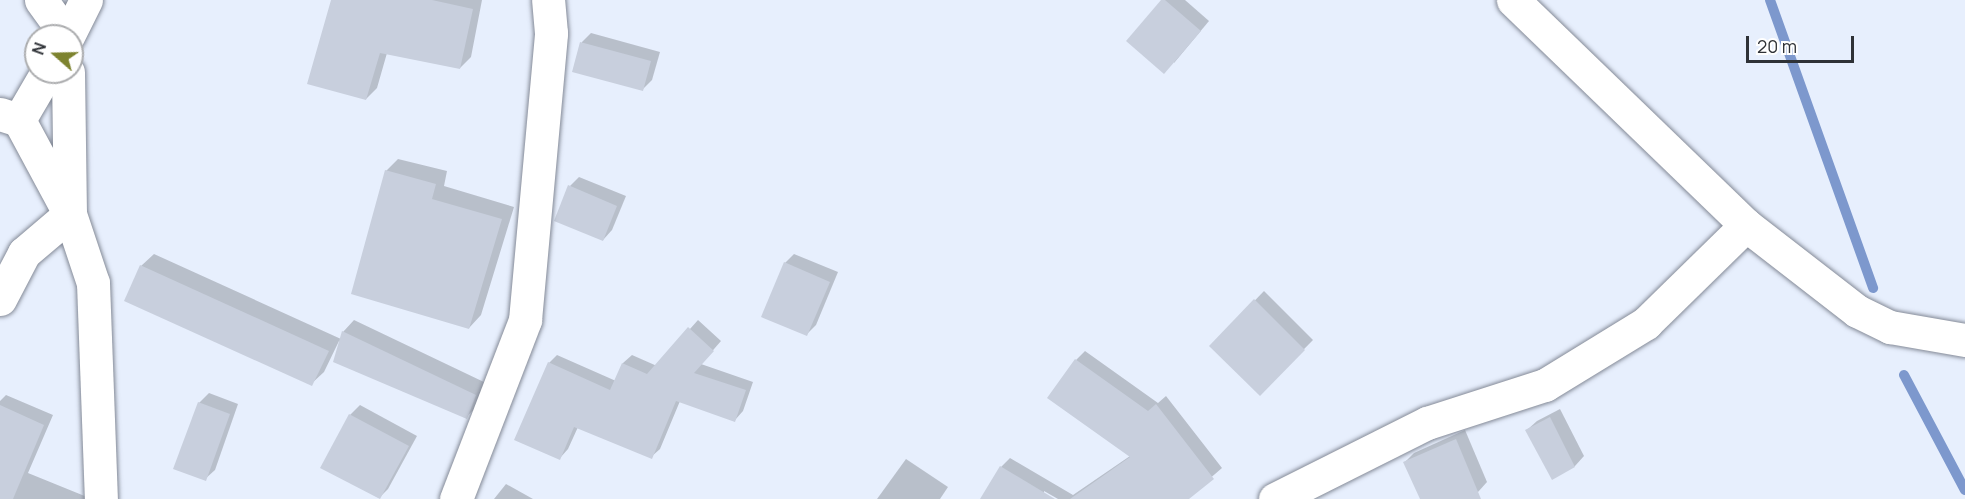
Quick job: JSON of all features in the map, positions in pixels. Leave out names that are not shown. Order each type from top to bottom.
[{"type":"street","points":[[40,0],[59,24]]},
{"type":"street","points":[[74,24],[86,0]]},
{"type":"street","points":[[456,499],[525,320],[551,33],[548,0]]},
{"type":"street","points":[[1513,0],[1746,225],[1857,311],[1890,327],[1965,340]]},
{"type":"street","points":[[37,84],[10,117],[70,214],[93,282],[101,499]]},
{"type":"street","points":[[68,84],[70,214]]},
{"type":"street","points":[[0,299],[24,253],[70,214]]},
{"type":"street","points":[[1275,499],[1427,423],[1545,385],[1646,323],[1746,225]]},
{"type":"building","points":[[331,0],[432,0],[473,9],[460,69],[380,53],[366,100],[307,84]]},
{"type":"building","points":[[1161,0],[1165,0],[1201,31],[1164,74],[1126,41]]},
{"type":"building","points":[[580,42],[651,61],[643,91],[572,72]]},
{"type":"building","points":[[385,170],[436,184],[432,199],[502,219],[469,329],[351,294]]},
{"type":"building","points":[[568,185],[617,206],[603,241],[554,221]]},
{"type":"building","points":[[784,262],[830,282],[807,336],[761,317]]},
{"type":"building","points":[[140,265],[329,351],[312,386],[124,301]]},
{"type":"building","points":[[1254,299],[1305,350],[1260,396],[1209,346]]},
{"type":"building","points":[[688,327],[714,351],[694,373],[746,390],[735,422],[676,401],[652,459],[574,427],[560,460],[514,440],[548,362],[610,390],[622,363],[647,374]]},
{"type":"building","points":[[342,331],[476,395],[467,419],[333,362]]},
{"type":"building","points":[[1075,359],[1148,411],[1156,404],[1214,479],[1189,499],[1070,499],[1130,457],[1047,398]]},
{"type":"building","points":[[198,402],[230,414],[206,481],[173,469]]},
{"type":"building","points":[[0,405],[44,425],[13,499],[0,499]]},
{"type":"building","points":[[349,414],[409,446],[380,499],[320,468]]},
{"type":"building","points":[[1550,417],[1575,467],[1552,480],[1525,430]]},
{"type":"building","points":[[1456,439],[1481,499],[1420,499],[1403,462]]},
{"type":"building","points":[[1000,466],[1055,499],[980,499]]},
{"type":"waterway","points":[[1770,0],[1873,288]]},
{"type":"waterway","points":[[1904,375],[1965,490]]}]
